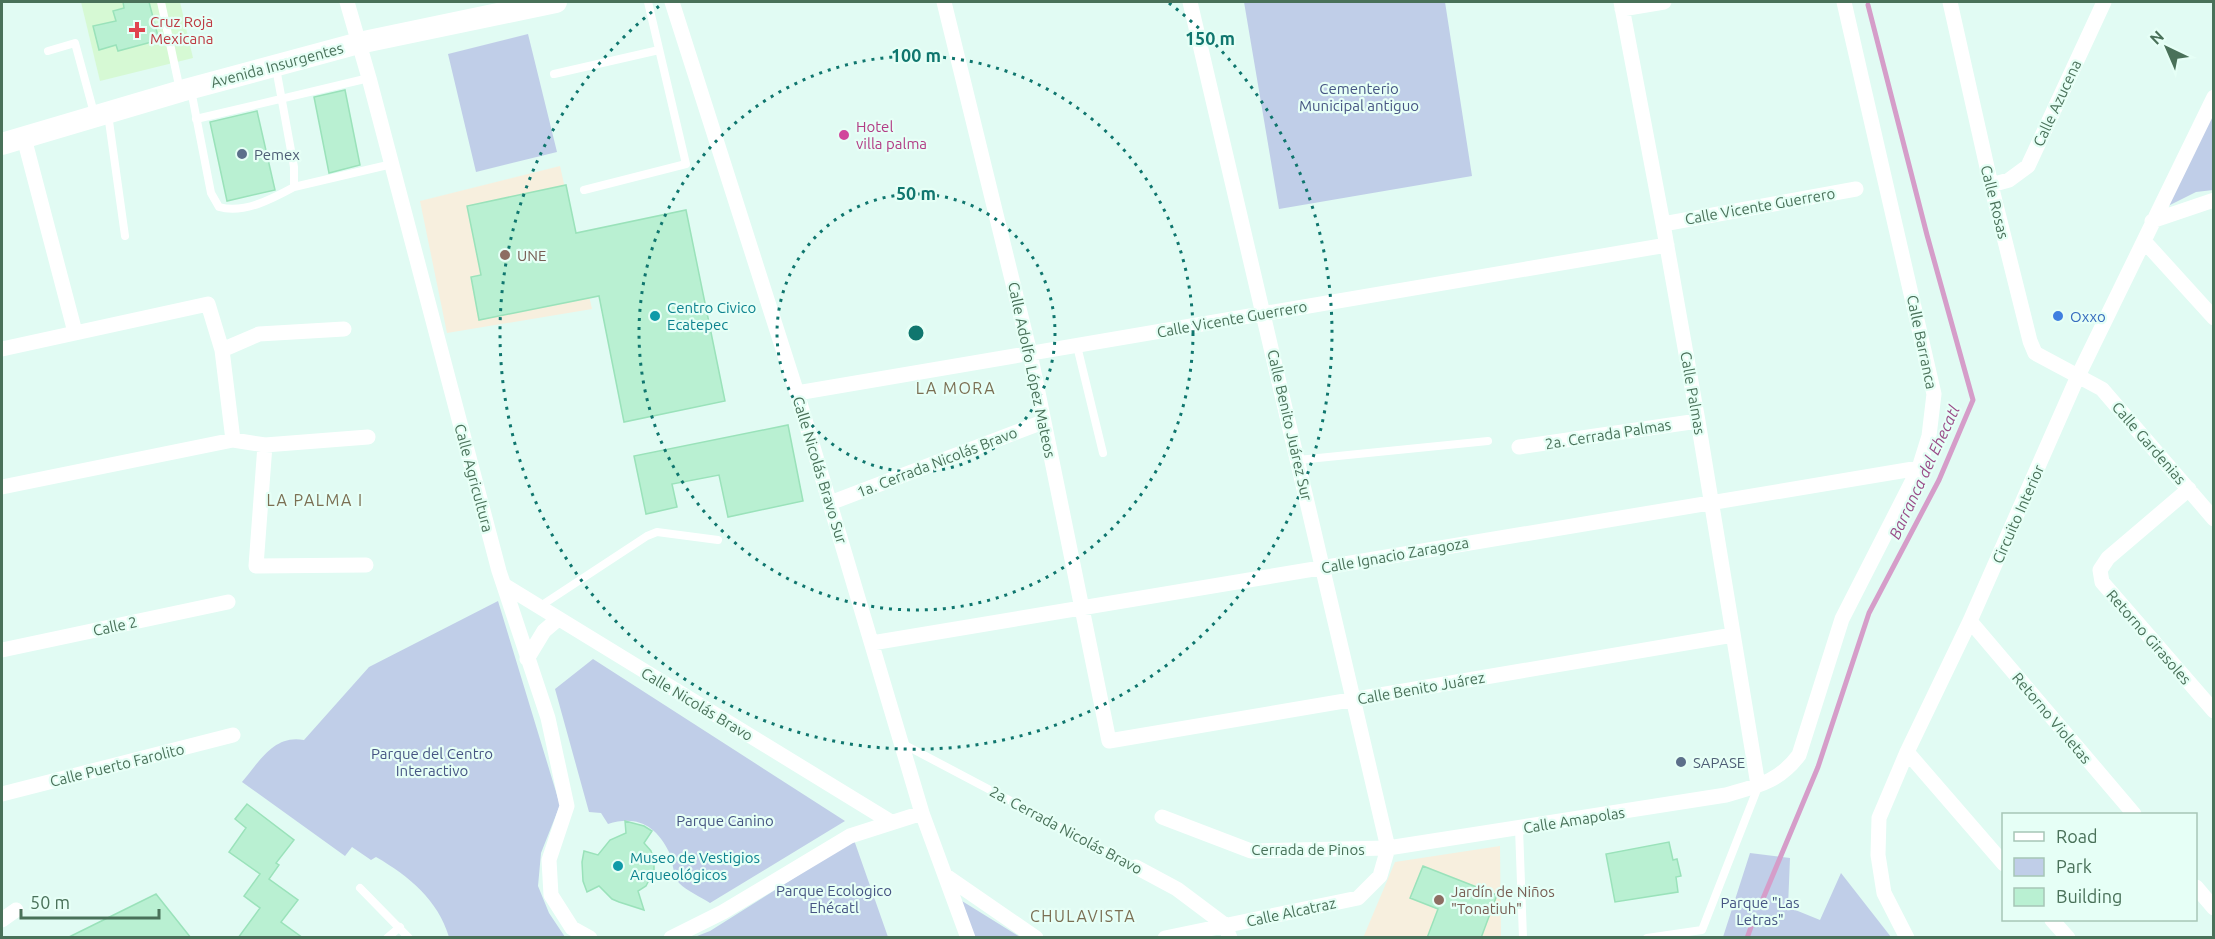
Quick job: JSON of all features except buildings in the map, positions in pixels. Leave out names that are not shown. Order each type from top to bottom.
[{"type":"main road","name":"Avenida Insurgentes","points":[[2,144],[101,114],[359,43],[556,2]]},
{"type":"street","name":"Calle Agricultura","points":[[347,2],[504,585],[548,718],[567,806],[549,860],[551,895],[573,933],[590,938]]},
{"type":"street","name":"Calle Nicolás Bravo Sur","points":[[672,2],[797,393],[922,813],[968,938]]},
{"type":"street","name":"Calle Adolfo López Mateos","points":[[944,2],[1030,354],[1109,741]]},
{"type":"street","name":"Calle Benito Juárez Sur","points":[[1190,2],[1388,848]]},
{"type":"street","points":[[1621,5],[1664,2]]},
{"type":"street","name":"Calle Barranca","points":[[1758,785],[1775,779],[1789,769],[1799,755],[1842,619],[1919,468],[1929,436],[1934,394],[1844,2]]},
{"type":"street","name":"Calle Rosas","points":[[1950,2],[1991,185],[2030,340],[2035,353],[2078,376]]},
{"type":"street","name":"Calle Azucena","points":[[1991,185],[2009,180],[2028,166],[2104,2]]},
{"type":"street","name":"Calle Palmas","points":[[1621,5],[1698,420],[1758,785]]},
{"type":"street","name":"Circuito Interior","points":[[1908,938],[1884,893],[1878,855],[1879,818],[1907,752],[1970,621],[2078,376],[2214,97]]},
{"type":"street","points":[[24,138],[75,332]]},
{"type":"street","name":"Calle Vicente Guerrero","points":[[1663,224],[1856,189]]},
{"type":"street","points":[[2152,221],[2214,200]]},
{"type":"street","points":[[2144,241],[2214,318]]},
{"type":"street","name":"Calle Vicente Guerrero","points":[[797,393],[1667,245]]},
{"type":"street","points":[[2,349],[208,304],[222,350],[232,440]]},
{"type":"street","points":[[222,350],[259,334],[344,329]]},
{"type":"street","name":"Calle Gardenias","points":[[2078,376],[2102,389],[2214,519]]},
{"type":"street","name":"2a. Cerrada Palmas","points":[[1519,447],[1698,420]]},
{"type":"street","name":"1a. Cerrada Nicolás Bravo","points":[[830,503],[1043,422]]},
{"type":"street","points":[[2,487],[232,440],[265,445],[368,437]]},
{"type":"street","points":[[265,445],[256,566],[366,565]]},
{"type":"street","name":"Calle Ignacio Zaragoza","points":[[872,643],[1919,468]]},
{"type":"street","name":"Retorno Girasoles","points":[[2189,489],[2108,558],[2100,570],[2102,582],[2214,711]]},
{"type":"street","name":"Calle Nicolás Bravo","points":[[504,585],[891,822]]},
{"type":"street","name":"Calle 2","points":[[2,650],[228,602]]},
{"type":"street","points":[[527,659],[536,642],[558,618]]},
{"type":"street","name":"Retorno Violetas","points":[[1970,621],[2133,813]]},
{"type":"street","name":"Calle Benito Juárez","points":[[1109,741],[1733,635]]},
{"type":"street","name":"Calle Puerto Farolito","points":[[2,794],[233,735]]},
{"type":"street","points":[[1907,752],[2002,862]]},
{"type":"street","name":"Calle Amapolas","points":[[1388,848],[1726,795],[1758,785]]},
{"type":"street","points":[[670,938],[723,912],[850,836],[922,813]]},
{"type":"street","name":"Cerrada de Pinos","points":[[1162,817],[1251,851],[1388,848]]},
{"type":"street","name":"Calle Alcatraz","points":[[1165,938],[1227,931],[1358,898],[1380,876],[1388,848]]},
{"type":"street","name":"2a. Cerrada Nicolás Bravo","points":[[1136,867],[1177,889],[1227,931]]},
{"type":"street","points":[[946,876],[1036,938]]},
{"type":"street","points":[[2197,887],[2214,908]]},
{"type":"street","points":[[2,920],[16,910]]},
{"type":"street","points":[[2053,921],[2068,938]]},
{"type":"lane","points":[[161,2],[196,119],[211,193],[219,207],[232,210],[273,198],[294,187],[392,164]]},
{"type":"lane","points":[[584,190],[686,164],[648,2]]},
{"type":"lane","points":[[48,51],[75,43],[101,114],[125,236]]},
{"type":"lane","points":[[554,74],[658,50]]},
{"type":"lane","points":[[275,65],[294,167],[294,187]]},
{"type":"lane","points":[[196,119],[369,78]]},
{"type":"lane","points":[[1077,346],[1103,453]]},
{"type":"lane","points":[[1298,460],[1488,441]]},
{"type":"lane","points":[[539,607],[647,536],[657,532],[718,540]]},
{"type":"lane","name":"2a. Cerrada Nicolás Bravo","points":[[902,743],[1136,867]]},
{"type":"lane","points":[[1647,938],[1702,930],[1758,785]]},
{"type":"lane","points":[[1519,828],[1523,938]]},
{"type":"lane","points":[[360,888],[409,938]]},
{"type":"lane","points":[[387,938],[400,927]]},
{"type":"shaded area","name":"Cruz Roja Mexicana","points":[[81,2],[180,2],[193,58],[100,81]]},
{"type":"shaded area","name":"UNE","points":[[560,166],[592,309],[447,333],[420,201]]},
{"type":"shaded area","name":"Jardín de Niños \"Tonatiuh\"","points":[[1500,846],[1501,937],[1363,938],[1395,862]]},
{"type":"green space","name":"Cementerio Municipal antiguo","points":[[1244,2],[1445,2],[1472,176],[1279,209]]},
{"type":"green space","points":[[528,34],[557,152],[476,172],[448,54]]},
{"type":"green space","points":[[2213,112],[2213,190],[2196,192],[2166,207]]},
{"type":"green space","name":"Parque del Centro Interactivo","points":[[498,601],[560,805],[541,853],[538,886],[549,913],[565,937],[449,937],[430,900],[400,872],[376,857],[371,860],[352,847],[345,856],[242,782],[261,758],[276,745],[293,739],[304,740],[369,667]]},
{"type":"green space","name":"Parque Canino","points":[[593,659],[845,821],[710,903],[682,886],[677,880],[669,852],[658,835],[651,829],[644,824],[628,821],[608,824],[601,813],[589,812],[555,689]]},
{"type":"green space","name":"Parque Ecologico Ehécatl","points":[[854,840],[888,937],[692,938],[710,931]]},
{"type":"green space","name":"Parque \"Las Letras\"","points":[[1750,853],[1790,858],[1788,907],[1820,920],[1841,873],[1891,937],[1723,937]]},
{"type":"green space","points":[[962,901],[1020,937],[974,937]]},
{"type":"waterway","name":"Barranca del Ehecatl","points":[[1762,901],[1818,767],[1869,613],[1939,480],[1973,400],[1927,235],[1868,5]]},
{"type":"waterway","name":"Barranca del Ehecatl","points":[[1747,938],[1754,919]]},
{"type":"place","name":"Cruz Roja Mexicana","points":[[137,30]]},
{"type":"place","name":"Hotel villa palma","points":[[844,135]]},
{"type":"place","name":"Pemex","points":[[242,154]]},
{"type":"place","name":"UNE","points":[[505,255]]},
{"type":"place","name":"Centro Civico Ecatepec","points":[[655,316]]},
{"type":"place","name":"Oxxo","points":[[2058,316]]},
{"type":"place","name":"SAPASE","points":[[1681,762]]},
{"type":"place","name":"Museo de Vestigios Arqueológicos","points":[[618,866]]},
{"type":"place","name":"Jardín de Niños \"Tonatiuh\"","points":[[1439,900]]},
{"type":"district","name":"LA MORA","points":[[956,388]]},
{"type":"district","name":"LA PALMA I","points":[[315,500]]},
{"type":"district","name":"CHULAVISTA","points":[[1083,916]]}]
